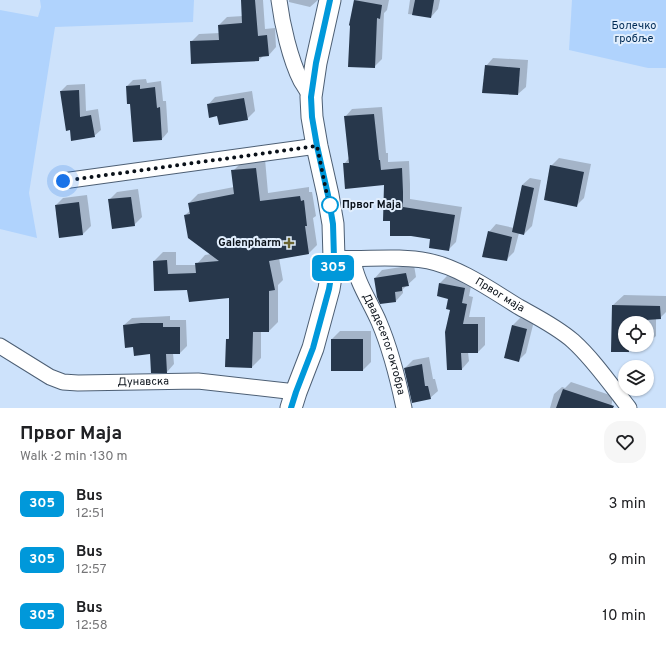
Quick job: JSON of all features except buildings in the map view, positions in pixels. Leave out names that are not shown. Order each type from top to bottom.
[{"type":"street","points":[[279,0],[291,56],[301,80],[311,97]]},
{"type":"street","points":[[294,400],[313,348],[329,289],[343,259],[333,224],[312,117],[311,97],[316,63],[330,0]]},
{"type":"street","points":[[63,181],[317,146]]},
{"type":"street","name":"Првог маја","points":[[343,259],[394,258],[429,261],[446,266],[470,277],[558,330],[573,341],[589,357],[629,408]]},
{"type":"street","name":"Двадесетог октобра","points":[[343,259],[354,267],[378,320],[388,345],[399,383],[404,408]]},
{"type":"street","name":"Дунавска","points":[[0,346],[50,377],[63,382],[198,381],[294,400]]},
{"type":"green space","points":[[40,0],[194,0],[193,22],[55,27],[29,193],[37,238],[0,229],[0,10],[38,17],[41,7]]},
{"type":"green space","name":"Болечко гробље","points":[[572,0],[666,0],[666,68],[648,68],[569,50]]},
{"type":"bus line","name":"305","points":[[291,408],[313,348],[329,289],[334,258],[333,224],[317,146],[312,117],[311,97],[316,63],[330,0]]},
{"type":"place","name":"Првог Маја","points":[[330,205]]},
{"type":"place","name":"Galenpharm","points":[[289,243]]},
{"type":"route","points":[[63,181],[317,146],[330,210],[330,205]]}]
